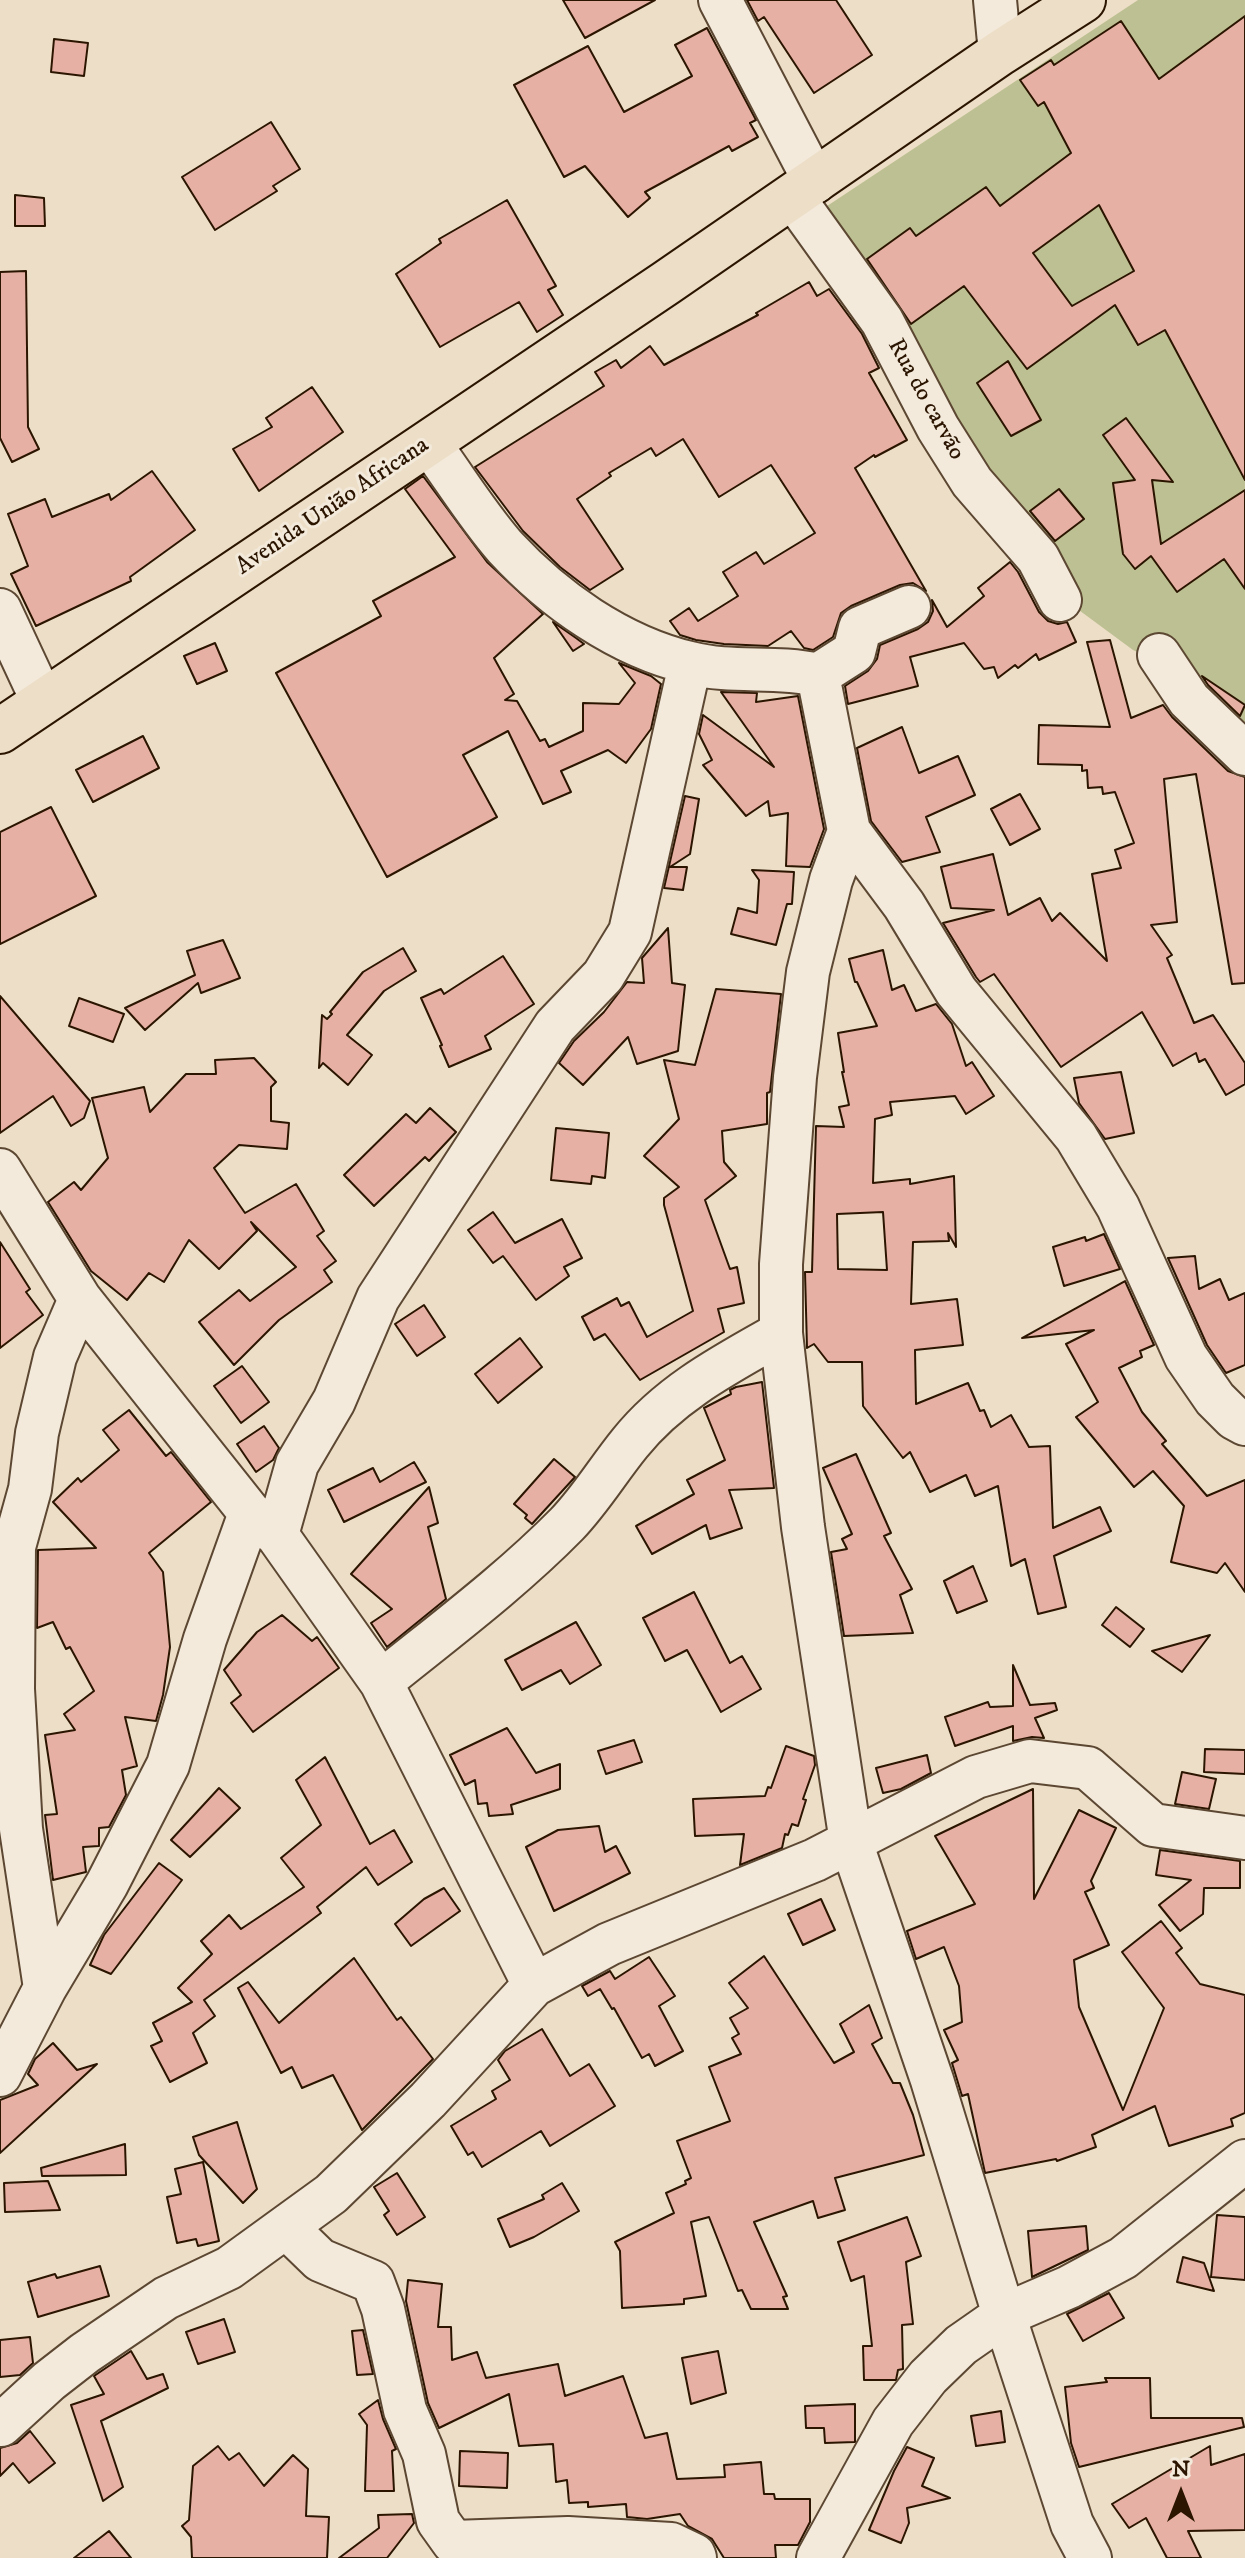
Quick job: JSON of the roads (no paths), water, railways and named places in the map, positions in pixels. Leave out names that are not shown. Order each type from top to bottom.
[{"type":"main road","name":"Avenida União Africana","points":[[0,731],[666,283],[1000,53],[1083,0]]},
{"type":"street","name":"Rua do carvão","points":[[720,0],[804,189],[882,321],[938,428],[972,482],[1038,558],[1060,600]]},
{"type":"street","points":[[995,0],[1000,53]]},
{"type":"street","points":[[429,443],[505,546],[556,594],[602,627],[655,652],[690,664],[725,669],[800,671],[818,675],[854,652],[860,628],[909,607]]},
{"type":"street","points":[[0,610],[43,702]]},
{"type":"street","points":[[1159,655],[1189,700],[1245,754]]},
{"type":"street","points":[[0,2075],[45,1988],[107,1884],[168,1765],[205,1639],[263,1524],[334,1401],[378,1298],[555,1026],[603,976],[630,932],[690,664]]},
{"type":"street","points":[[818,675],[849,831],[904,905],[956,991],[1076,1137],[1118,1207],[1186,1357],[1215,1399],[1234,1418],[1245,1424]]},
{"type":"street","points":[[849,831],[831,880],[808,972],[791,1124],[781,1264],[781,1333],[803,1527],[851,1842],[932,2080],[1072,2524],[1090,2558]]},
{"type":"street","points":[[0,1170],[80,1299],[263,1524],[381,1682],[534,1985]]},
{"type":"street","points":[[45,1988],[21,1829],[6,1693],[14,1547],[30,1489],[37,1433],[55,1357],[80,1299]]},
{"type":"street","points":[[381,1682],[516,1572],[567,1524],[601,1485],[630,1443],[661,1411],[706,1375],[781,1333]]},
{"type":"street","points":[[1,2425],[85,2353],[166,2298],[229,2268],[331,2194],[428,2100],[534,1985],[609,1944],[851,1842],[976,1777],[1030,1761],[1088,1768],[1153,1825],[1245,1838]]},
{"type":"street","points":[[818,2558],[893,2422],[928,2377],[961,2345],[1004,2315],[1069,2287],[1123,2258],[1245,2161]]},
{"type":"street","points":[[287,2228],[320,2260],[373,2282],[383,2309],[405,2410],[424,2454],[438,2521],[453,2542],[568,2538],[671,2544],[695,2558]]}]
